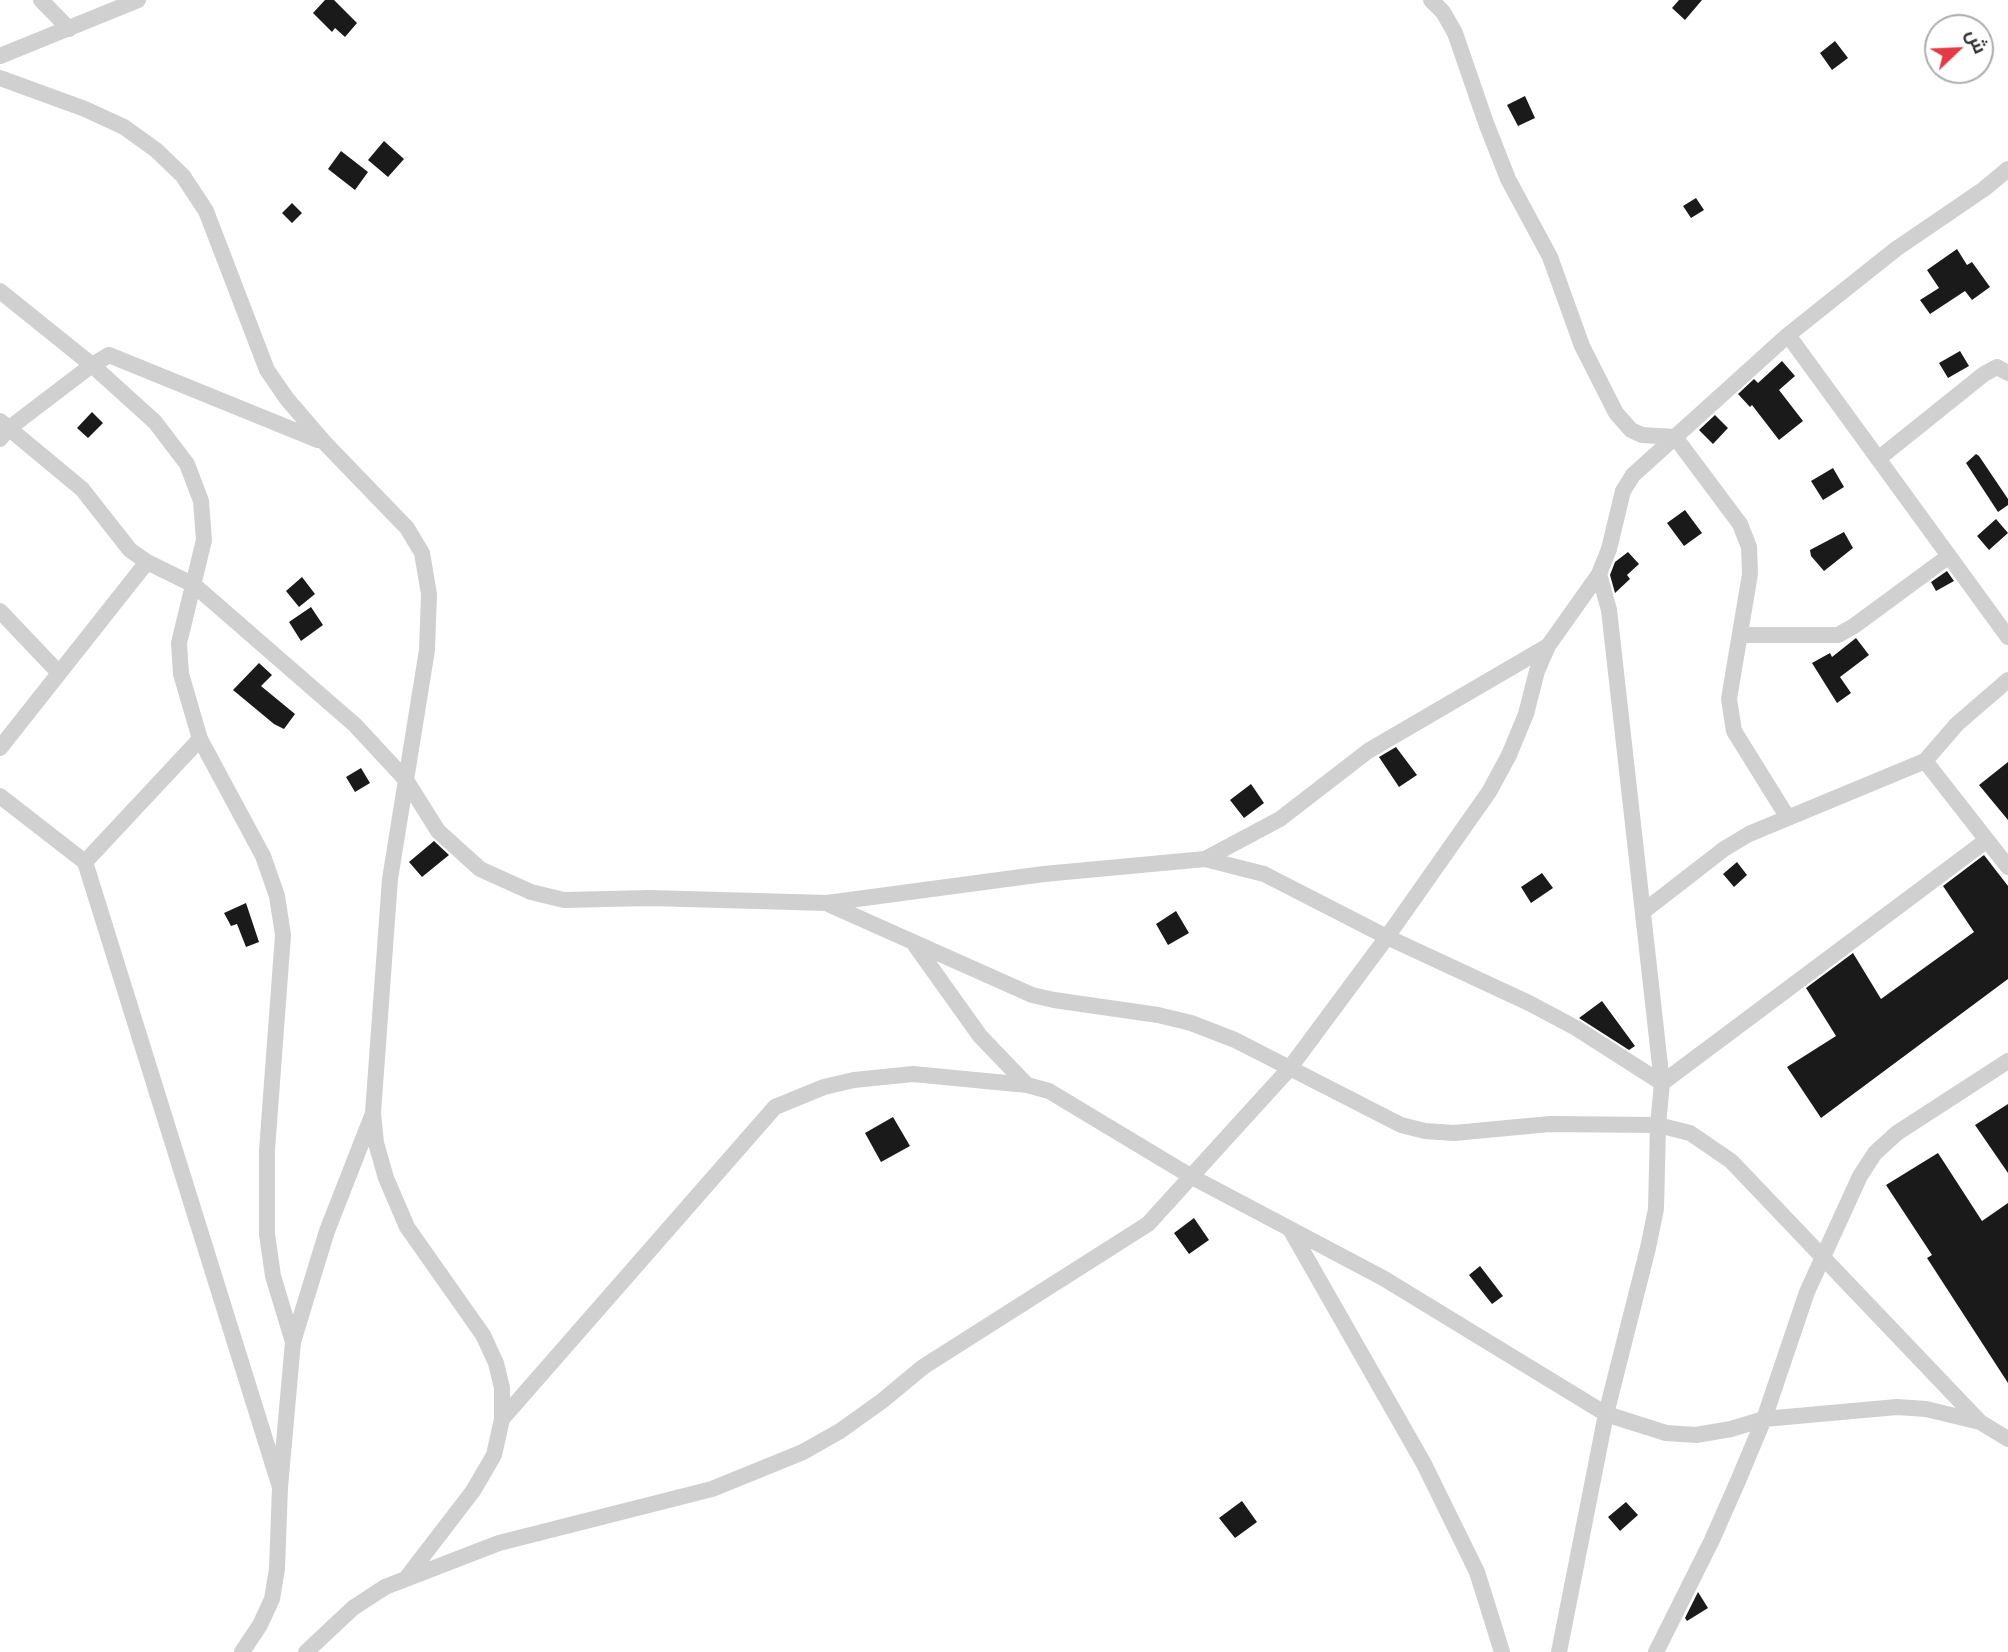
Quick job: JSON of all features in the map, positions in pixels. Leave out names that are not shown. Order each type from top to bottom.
[{"type":"street","points":[[41,0],[69,29]]},
{"type":"street","points":[[0,57],[138,0]]},
{"type":"street","points":[[1431,0],[1443,12],[1455,33],[1508,179],[1550,257],[1583,346],[1616,413],[1631,430],[1642,435],[1675,437],[1740,524],[1749,547],[1749,574],[1729,699],[1734,731],[1787,818]]},
{"type":"street","points":[[0,78],[85,109],[124,127],[156,150],[183,176],[206,211],[267,370],[286,399],[324,442],[407,528],[422,553],[429,594],[428,650],[390,879],[373,1113],[376,1143],[386,1178],[407,1227],[483,1335],[496,1363],[502,1388],[502,1419],[494,1455],[473,1491],[405,1579]]},
{"type":"street","points":[[306,1652],[353,1608],[385,1587],[499,1543],[712,1489],[803,1452],[851,1424],[923,1367],[1148,1224],[1289,1069],[1387,937],[1489,792],[1527,714],[1537,671],[1548,646],[1599,574],[1609,549],[1623,491],[1633,475],[1788,335],[1896,249],[1984,189],[2008,169]]},
{"type":"street","points":[[0,291],[92,365],[155,422],[187,464],[201,501],[204,540],[179,643],[181,674],[200,739],[263,856],[281,922],[283,935],[267,1150],[267,1234],[273,1276],[293,1342]]},
{"type":"street","points":[[1788,335],[2008,637]]},
{"type":"street","points":[[324,442],[120,357],[109,355],[3,430],[82,489],[130,550],[147,562],[194,585],[355,725],[406,780],[439,831],[481,869],[531,892],[564,900],[650,898],[827,903],[1044,874],[1205,859],[1264,874],[1387,937],[1529,1003],[1576,1028],[1662,1083]]},
{"type":"street","points":[[1878,459],[1984,374],[1997,367],[2008,373]]},
{"type":"street","points":[[1740,635],[1838,635],[1949,556]]},
{"type":"street","points":[[0,748],[147,562]]},
{"type":"street","points":[[1559,1652],[1606,1414],[1656,1209],[1662,1083],[1609,610],[1599,574]]},
{"type":"street","points":[[0,611],[59,673]]},
{"type":"street","points":[[1205,859],[1280,819],[1368,751],[1548,646]]},
{"type":"street","points":[[1644,911],[1724,849],[1749,834],[1925,761],[1956,724],[2008,680]]},
{"type":"street","points":[[85,862],[200,739]]},
{"type":"street","points":[[1925,761],[2008,867]]},
{"type":"street","points":[[0,796],[85,862],[280,1487]]},
{"type":"street","points":[[1662,1083],[1987,840]]},
{"type":"street","points":[[827,903],[1032,995],[1158,1015],[1191,1023],[1235,1040],[1401,1125],[1425,1131],[1454,1133],[1550,1124],[1658,1125],[1690,1133],[1731,1161],[1984,1424],[2008,1439]]},
{"type":"street","points":[[913,943],[980,1036],[1027,1085]]},
{"type":"street","points":[[1656,1652],[1712,1540],[1764,1419],[1807,1292],[1860,1177],[1875,1153],[1897,1133],[2005,1066]]},
{"type":"street","points":[[502,1419],[775,1107],[824,1087],[854,1080],[913,1074],[1027,1085],[1049,1091],[1192,1177],[1383,1278],[1606,1414],[1666,1433],[1696,1435],[1731,1429],[1764,1419],[1897,1406],[1926,1409],[1984,1424],[2008,1425]]},
{"type":"street","points":[[242,1652],[260,1625],[272,1599],[277,1569],[280,1487],[293,1342],[327,1231],[373,1113]]},
{"type":"street","points":[[1290,1228],[1424,1464],[1477,1572],[1502,1652]]},
{"type":"building","points":[[325,0],[334,0],[357,23],[345,37],[335,28],[332,32],[313,13]]},
{"type":"building","points":[[1679,0],[1702,0],[1685,20],[1672,8]]},
{"type":"building","points":[[1835,41],[1848,58],[1832,70],[1820,53]]},
{"type":"building","points":[[1525,96],[1535,118],[1518,126],[1507,105]]},
{"type":"building","points":[[384,141],[404,159],[388,177],[368,160]]},
{"type":"building","points":[[341,151],[368,172],[355,190],[328,169]]},
{"type":"building","points":[[1696,198],[1704,210],[1691,218],[1683,206]]},
{"type":"building","points":[[292,203],[302,213],[292,223],[282,213]]},
{"type":"building","points":[[1957,249],[1967,265],[1972,262],[1990,287],[1972,300],[1965,291],[1930,314],[1920,300],[1939,288],[1927,270]]},
{"type":"building","points":[[1960,351],[1969,366],[1948,378],[1939,363]]},
{"type":"building","points":[[1782,361],[1795,376],[1779,390],[1803,421],[1779,440],[1752,405],[1750,407],[1738,394],[1754,379],[1758,383]]},
{"type":"building","points":[[92,412],[103,423],[88,438],[77,428]]},
{"type":"building","points":[[1715,415],[1728,428],[1713,444],[1699,430]]},
{"type":"building","points":[[1976,454],[2008,499],[2008,505],[1998,512],[1966,463]]},
{"type":"building","points":[[1833,468],[1844,487],[1823,500],[1811,481]]},
{"type":"building","points":[[1685,510],[1702,533],[1684,546],[1667,523]]},
{"type":"building","points":[[1996,519],[2008,533],[1989,550],[1977,536]]},
{"type":"building","points":[[1844,532],[1853,548],[1824,571],[1811,556],[1810,550]]},
{"type":"building","points":[[1628,552],[1639,564],[1627,575],[1630,579],[1615,593],[1610,575],[1615,562]]},
{"type":"building","points":[[1947,571],[1954,581],[1936,591],[1931,582]]},
{"type":"building","points":[[302,577],[315,594],[299,607],[286,591]]},
{"type":"building","points":[[311,607],[323,625],[301,641],[289,622]]},
{"type":"building","points":[[1856,638],[1869,655],[1840,677],[1851,693],[1837,703],[1812,663],[1830,653],[1832,657]]},
{"type":"building","points":[[259,663],[272,675],[261,686],[295,714],[284,729],[274,724],[233,690]]},
{"type":"building","points":[[1396,747],[1417,775],[1399,787],[1379,757]]},
{"type":"building","points":[[2008,762],[2008,820],[1979,785]]},
{"type":"building","points":[[361,768],[370,783],[355,792],[346,777]]},
{"type":"building","points":[[1251,784],[1264,803],[1244,818],[1230,800]]},
{"type":"building","points":[[434,841],[449,855],[422,877],[409,862]]},
{"type":"building","points":[[1984,855],[2008,886],[2008,979],[1821,1118],[1787,1067],[1836,1036],[1806,988],[1853,953],[1881,999],[1974,932],[1943,886]]},
{"type":"building","points":[[1737,862],[1747,875],[1734,887],[1723,874]]},
{"type":"building","points":[[1542,873],[1553,888],[1531,903],[1521,887]]},
{"type":"building","points":[[246,903],[259,942],[246,947],[237,924],[231,926],[224,913]]},
{"type":"building","points":[[1176,911],[1189,933],[1168,945],[1156,924]]},
{"type":"building","points":[[1602,1001],[1635,1046],[1629,1050],[1579,1018]]},
{"type":"building","points":[[2008,1104],[2008,1173],[1975,1125]]},
{"type":"building","points":[[893,1117],[910,1146],[881,1162],[865,1133]]},
{"type":"building","points":[[1938,1153],[1982,1221],[2008,1203],[2008,1383],[1927,1258],[1932,1255],[1886,1185]]},
{"type":"building","points":[[1194,1218],[1209,1240],[1189,1254],[1174,1233]]},
{"type":"building","points":[[1480,1266],[1503,1296],[1492,1304],[1469,1275]]},
{"type":"building","points":[[1242,1501],[1257,1522],[1235,1538],[1219,1518]]},
{"type":"building","points":[[1626,1502],[1638,1515],[1620,1531],[1608,1517]]},
{"type":"building","points":[[1698,1592],[1708,1608],[1687,1621],[1685,1618]]}]
